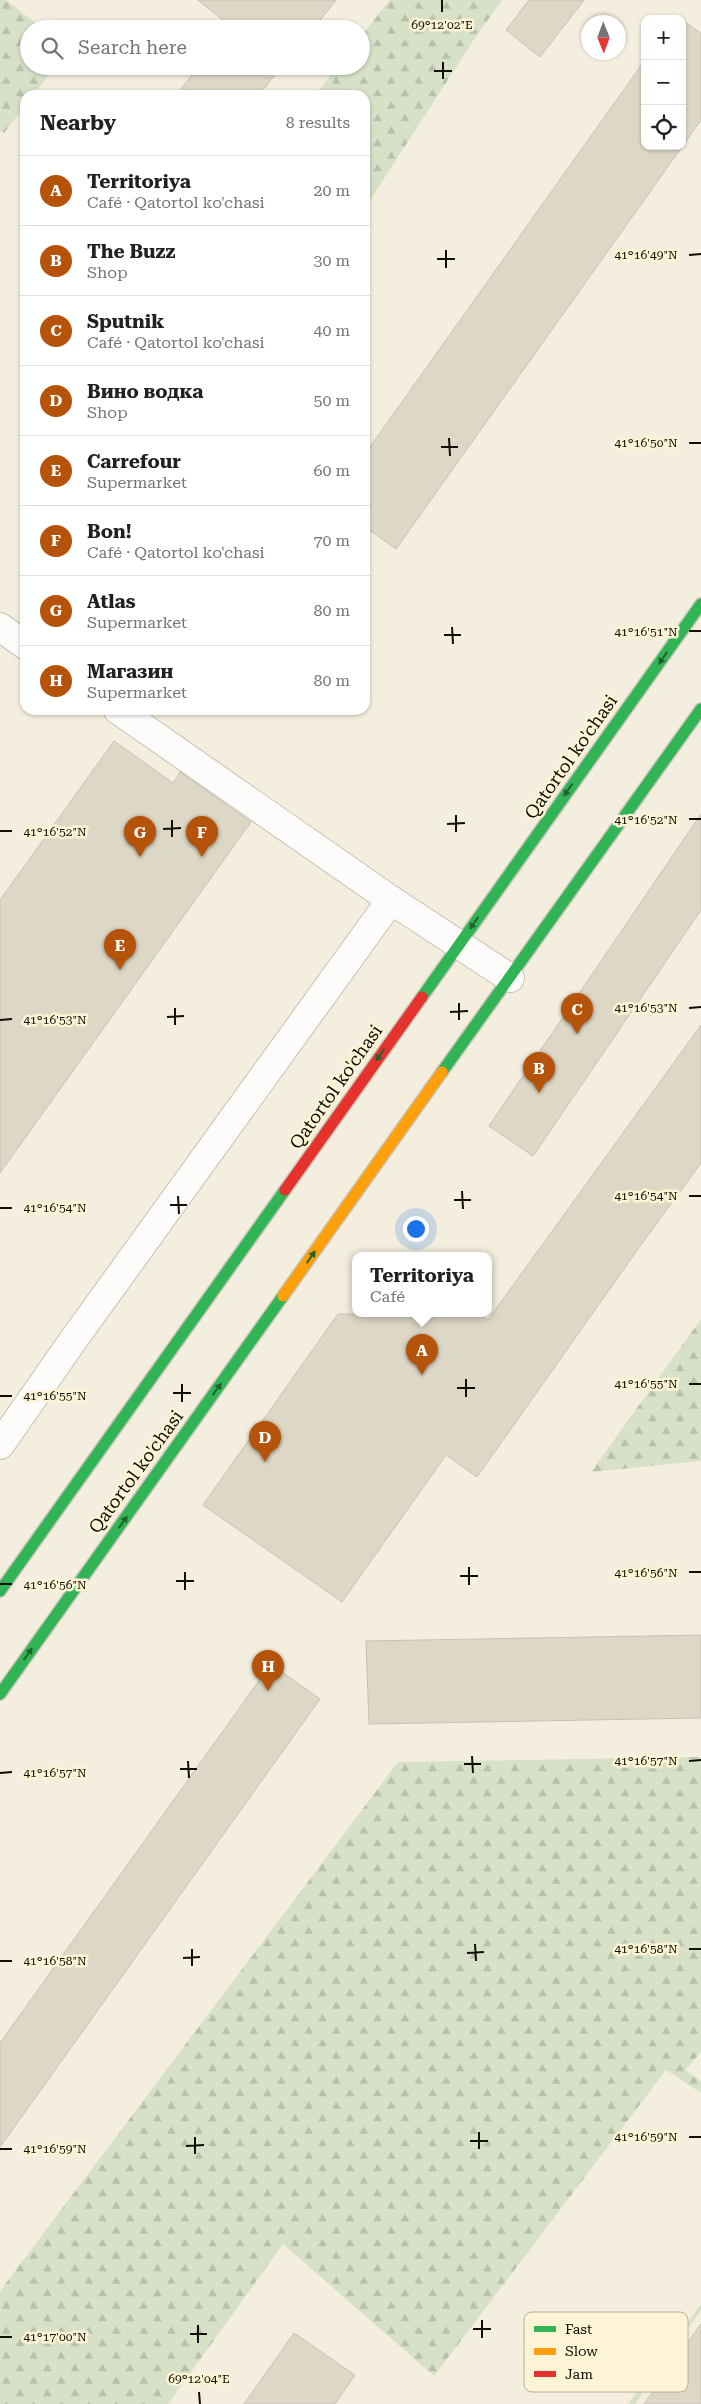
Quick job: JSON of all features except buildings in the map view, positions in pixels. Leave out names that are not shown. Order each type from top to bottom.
[{"type":"main road","name":"Qatortol ko'chasi","points":[[0,1591],[701,604]]},
{"type":"main road","name":"Qatortol ko'chasi","points":[[0,1694],[701,709]]},
{"type":"street","points":[[0,627],[20,641]]},
{"type":"street","points":[[125,715],[391,900],[510,978]]},
{"type":"street","points":[[0,1445],[74,1339],[391,900]]},
{"type":"green space","points":[[0,0],[6,0],[32,20],[20,20],[20,75],[49,75],[37,90],[20,90],[20,112],[4,133],[0,131]]},
{"type":"green space","points":[[390,0],[502,0],[473,41],[370,200],[370,90],[319,90],[331,75],[370,75],[370,25]]},
{"type":"green space","points":[[701,1319],[701,1461],[591,1472]]},
{"type":"green space","points":[[701,1757],[701,2052],[685,2070],[701,2081],[701,2093],[666,2070],[434,2376],[283,2244],[168,2404],[0,2404],[0,2291],[398,1762]]},
{"type":"green space","points":[[701,2304],[701,2310],[688,2329],[688,2322]]},
{"type":"green space","points":[[637,2392],[643,2392],[635,2404],[628,2404]]},
{"type":"traffic: fast","points":[[422,997],[701,604]]},
{"type":"traffic: fast","points":[[442,1072],[701,709]]},
{"type":"traffic: fast","points":[[0,1591],[285,1190]]},
{"type":"traffic: fast","points":[[0,1694],[283,1296]]},
{"type":"traffic: slow","points":[[283,1296],[442,1072]]},
{"type":"traffic: jam","points":[[285,1190],[422,997]]},
{"type":"place","name":"Atlas","points":[[140,857]]},
{"type":"place","name":"Bon!","points":[[202,857]]},
{"type":"place","name":"Carrefour","points":[[120,970]]},
{"type":"place","name":"Sputnik","points":[[577,1034]]},
{"type":"place","name":"The Buzz","points":[[539,1093]]},
{"type":"place","name":"Territoriya","points":[[422,1375]]},
{"type":"place","name":"Вино водка","points":[[265,1462]]},
{"type":"place","name":"Магазин","points":[[268,1691]]}]
